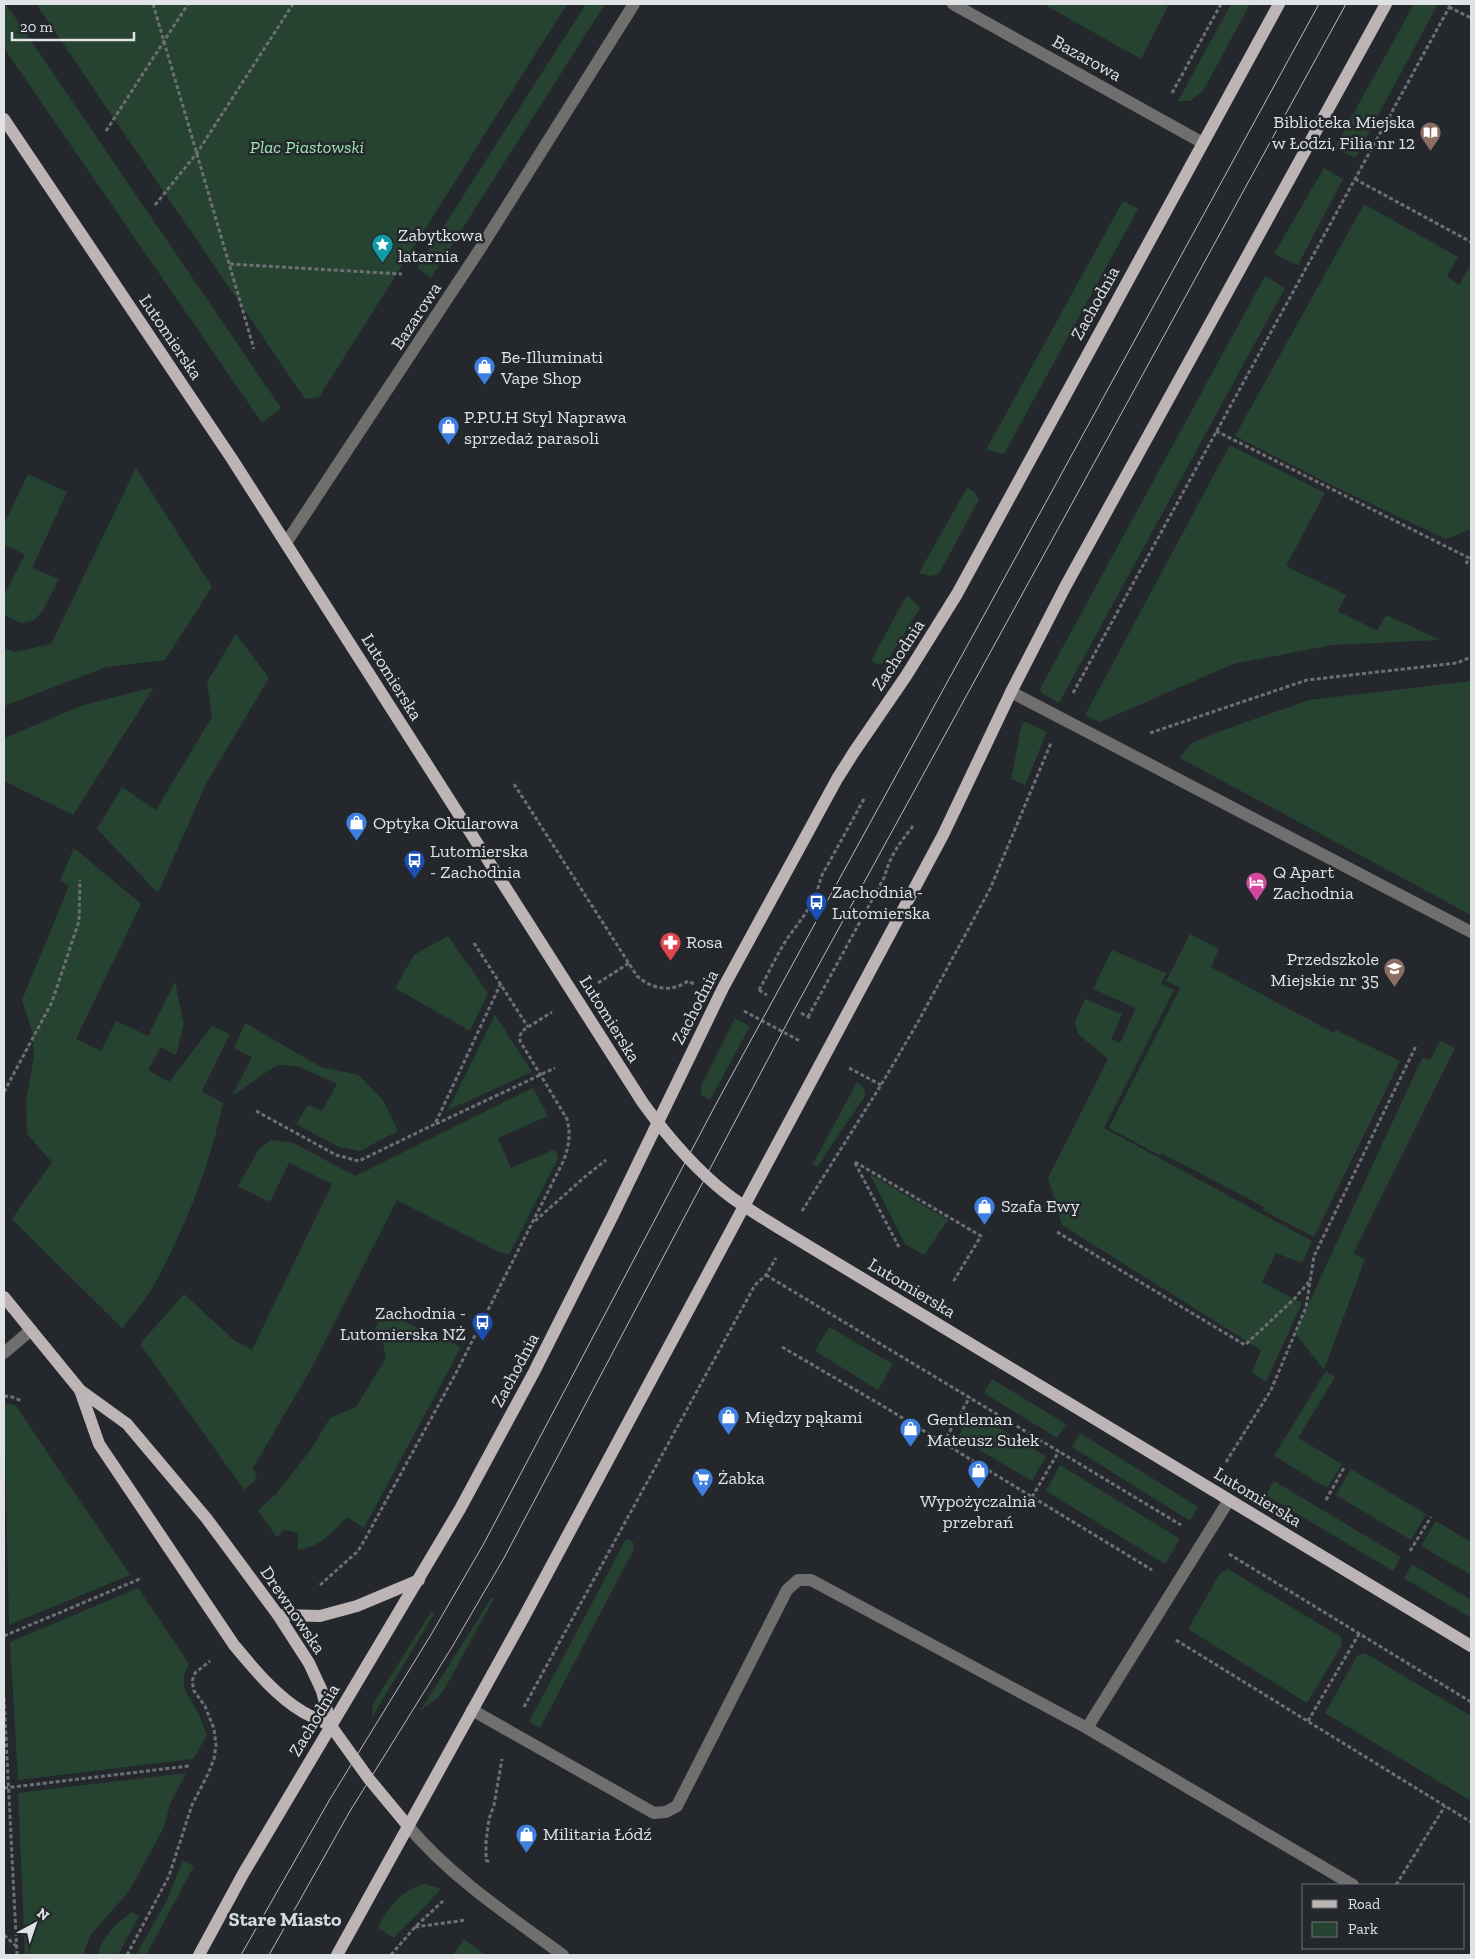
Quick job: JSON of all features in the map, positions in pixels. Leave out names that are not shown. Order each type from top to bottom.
[{"type":"main road","name":"Zachodnia","points":[[199,1955],[243,1874],[460,1509],[534,1372],[613,1215],[723,988],[837,779],[906,676],[957,594],[1279,4]]},
{"type":"main road","points":[[336,1955],[472,1710],[943,835],[1011,692],[1070,579],[1386,4]]},
{"type":"main road","name":"Lutomierska","points":[[4,119],[196,405],[643,1103],[657,1122],[706,1174],[744,1206],[1471,1646]]},
{"type":"main road","name":"Drewnowska","points":[[4,1297],[80,1390],[127,1424],[207,1519],[278,1615],[312,1670],[322,1691],[331,1726]]},
{"type":"main road","name":"Drewnowska","points":[[80,1390],[99,1444],[234,1645],[280,1695],[302,1711],[331,1726]]},
{"type":"main road","points":[[278,1615],[320,1616],[356,1606],[419,1580]]},
{"type":"main road","points":[[331,1726],[369,1779],[408,1826]]},
{"type":"street","name":"Bazarowa","points":[[286,544],[475,258],[634,4]]},
{"type":"street","name":"Bazarowa","points":[[953,4],[1203,143]]},
{"type":"street","points":[[1011,692],[1471,932]]},
{"type":"street","points":[[4,1353],[31,1330]]},
{"type":"street","points":[[1087,1728],[1229,1500]]},
{"type":"street","points":[[472,1710],[654,1813],[666,1812],[677,1806],[787,1590],[798,1580],[811,1580],[1087,1728],[1351,1884]]},
{"type":"street","points":[[408,1826],[440,1862],[563,1955]]},
{"type":"path","points":[[153,4],[254,349]]},
{"type":"path","points":[[106,131],[188,4]]},
{"type":"path","points":[[155,205],[197,153],[293,4]]},
{"type":"path","points":[[1159,118],[1221,4]]},
{"type":"path","points":[[813,1192],[881,1085],[918,1022],[990,889],[1074,690],[1450,5],[1471,18]]},
{"type":"path","points":[[1355,179],[1471,242]]},
{"type":"path","points":[[230,264],[402,274]]},
{"type":"path","points":[[1216,432],[1469,558],[1466,564]]},
{"type":"path","points":[[1113,746],[1307,680],[1457,663],[1471,657]]},
{"type":"path","points":[[514,784],[637,976],[657,988],[670,989],[681,986],[688,981]]},
{"type":"path","points":[[759,990],[791,932],[801,922],[814,899],[821,877],[864,799]]},
{"type":"path","points":[[808,1017],[885,876],[888,865],[901,840],[913,826]]},
{"type":"path","points":[[4,1092],[52,1002],[78,921],[80,880]]},
{"type":"path","points":[[474,943],[528,1027]]},
{"type":"path","points":[[612,974],[629,963]]},
{"type":"path","points":[[435,1124],[501,983]]},
{"type":"path","points":[[754,988],[767,995]]},
{"type":"path","points":[[737,1007],[807,1045]]},
{"type":"path","points":[[315,1590],[358,1551],[364,1541],[456,1373],[563,1162],[569,1146],[571,1133],[568,1118],[542,1074],[520,1042],[522,1031],[539,1020]]},
{"type":"path","points":[[1226,1462],[1271,1390],[1306,1306],[1314,1256],[1318,1244],[1416,1046]]},
{"type":"path","points":[[256,1110],[336,1155],[359,1161],[555,1068]]},
{"type":"path","points":[[859,1073],[881,1085]]},
{"type":"path","points":[[533,1223],[610,1157]]},
{"type":"path","points":[[900,1249],[855,1162],[980,1236],[952,1282]]},
{"type":"path","points":[[1057,1232],[1245,1345],[1294,1299],[1310,1281]]},
{"type":"path","points":[[391,1955],[415,1927],[441,1904],[471,1866],[486,1860],[489,1819],[510,1732],[755,1285],[766,1275],[774,1260]]},
{"type":"path","points":[[766,1275],[1471,1702]]},
{"type":"path","points":[[782,1347],[1177,1585]]},
{"type":"path","points":[[4,1396],[12,1397],[22,1402]]},
{"type":"path","points":[[943,1443],[970,1397]]},
{"type":"path","points":[[1032,1497],[1059,1451]]},
{"type":"path","points":[[1326,1500],[1345,1466]]},
{"type":"path","points":[[1410,1551],[1431,1518]]},
{"type":"path","points":[[4,1636],[142,1578]]},
{"type":"path","points":[[1152,1625],[1471,1822]]},
{"type":"path","points":[[1308,1721],[1359,1634]]},
{"type":"path","points":[[127,1955],[169,1876],[192,1805],[214,1759],[216,1745],[214,1729],[205,1706],[194,1690],[192,1681],[195,1673],[207,1663]]},
{"type":"path","points":[[4,1698],[6,1788],[17,1955]]},
{"type":"path","points":[[6,1788],[190,1766]]},
{"type":"path","points":[[1397,1884],[1445,1806]]},
{"type":"path","points":[[4,1934],[16,1946]]},
{"type":"green space","points":[[4,4],[6,4],[281,408],[262,423],[4,48]]},
{"type":"green space","name":"Plac Piastowski","points":[[36,4],[567,4],[319,397],[305,399]]},
{"type":"green space","points":[[586,4],[605,4],[431,278],[417,268]]},
{"type":"green space","points":[[1043,4],[1163,4],[1168,6],[1141,59]]},
{"type":"green space","points":[[1231,4],[1250,4],[1203,91],[1190,101],[1178,101]]},
{"type":"green space","points":[[1414,4],[1438,4],[1355,158],[1335,147]]},
{"type":"green space","points":[[1324,168],[1343,179],[1298,265],[1274,254]]},
{"type":"green space","points":[[1123,201],[1138,209],[1004,454],[986,450]]},
{"type":"green space","points":[[1364,204],[1458,257],[1447,276],[1459,285],[1471,264],[1471,529],[1446,539],[1329,484],[1235,436]]},
{"type":"green space","points":[[1265,276],[1285,288],[1059,703],[1042,693],[1040,689]]},
{"type":"green space","points":[[1230,445],[1325,493],[1286,566],[1346,595],[1338,611],[1377,631],[1386,615],[1440,640],[1332,645],[1233,664],[1100,722],[1085,715]]},
{"type":"green space","points":[[136,468],[212,587],[165,660],[106,667],[4,706],[4,648],[14,652],[51,644]]},
{"type":"green space","points":[[28,474],[67,492],[32,568],[59,579],[43,610],[35,620],[21,623],[4,615],[4,590],[6,591],[25,555],[4,544],[4,524]]},
{"type":"green space","points":[[967,488],[974,492],[979,499],[939,574],[930,576],[919,573]]},
{"type":"green space","points":[[907,595],[920,608],[886,663],[878,664],[871,661]]},
{"type":"green space","points":[[236,634],[269,678],[207,782],[158,893],[97,829],[122,787],[156,810],[212,717],[207,682]]},
{"type":"green space","points":[[1471,681],[1471,915],[1180,758],[1190,744],[1215,733],[1309,700]]},
{"type":"green space","points":[[154,687],[73,815],[4,781],[4,738],[84,705]]},
{"type":"green space","points":[[1026,722],[1047,732],[1025,785],[1011,779],[1022,723]]},
{"type":"green space","points":[[74,848],[141,904],[76,1039],[101,1051],[116,1021],[148,1036],[175,982],[184,1024],[176,1055],[161,1047],[148,1070],[169,1082],[212,1026],[230,1034],[202,1091],[223,1103],[204,1173],[186,1219],[154,1285],[122,1328],[12,1219],[52,1162],[27,1134],[26,1101],[34,1057],[32,1031],[22,1000],[69,886],[60,881]]},
{"type":"green space","points":[[1190,934],[1219,949],[1211,967],[1334,1033],[1336,1030],[1400,1061],[1314,1237],[1263,1210],[1264,1207],[1109,1128],[1180,988],[1166,981]]},
{"type":"green space","points":[[448,936],[488,993],[470,1031],[395,988],[414,955]]},
{"type":"green space","points":[[1112,950],[1166,973],[1161,984],[1174,990],[1104,1128],[1312,1241],[1302,1263],[1276,1253],[1262,1282],[1302,1303],[1266,1382],[1252,1373],[1261,1350],[1062,1225],[1048,1178],[1108,1059],[1078,1034],[1075,1022],[1085,999],[1122,1014],[1111,1039],[1120,1043],[1136,1008],[1093,989]]},
{"type":"green space","points":[[495,1015],[532,1072],[448,1110]]},
{"type":"green space","points":[[735,1018],[750,1026],[710,1100],[701,1095],[701,1086]]},
{"type":"green space","points":[[245,1023],[321,1067],[359,1075],[383,1100],[398,1131],[360,1151],[339,1147],[296,1124],[308,1105],[322,1111],[337,1084],[297,1066],[277,1065],[232,1096],[252,1057],[234,1048]]},
{"type":"green space","points":[[1440,1041],[1455,1048],[1353,1254],[1365,1259],[1324,1370],[1295,1333],[1422,1058],[1430,1060]]},
{"type":"green space","points":[[857,1082],[865,1091],[865,1096],[817,1167],[813,1164]]},
{"type":"green space","points":[[533,1088],[548,1116],[498,1138],[511,1168],[555,1149],[558,1158],[509,1255],[495,1250],[397,1200],[310,1371],[253,1468],[257,1478],[244,1490],[140,1344],[184,1294],[235,1341],[252,1350],[332,1184],[289,1163],[270,1202],[238,1186],[259,1149],[271,1140],[294,1143],[355,1176]]},
{"type":"green space","points":[[870,1174],[948,1220],[924,1255],[905,1244]]},
{"type":"green space","points":[[383,1312],[461,1347],[364,1528],[347,1517],[320,1542],[298,1550],[298,1533],[285,1530],[277,1537],[258,1511],[277,1493],[309,1452],[330,1418],[356,1407],[386,1358],[383,1343],[374,1331]]},
{"type":"green space","points":[[829,1327],[893,1364],[878,1390],[815,1351]]},
{"type":"green space","points":[[1326,1371],[1335,1377],[1298,1438],[1342,1464],[1327,1488],[1274,1456]]},
{"type":"green space","points":[[992,1379],[1066,1424],[1057,1438],[984,1393]]},
{"type":"green space","points":[[4,1403],[15,1405],[18,1409],[130,1575],[9,1625]]},
{"type":"green space","points":[[972,1412],[1046,1456],[1032,1481],[958,1437]]},
{"type":"green space","points":[[1080,1433],[1198,1507],[1190,1521],[1072,1447]]},
{"type":"green space","points":[[1060,1465],[1180,1539],[1165,1564],[1046,1491]]},
{"type":"green space","points":[[1351,1469],[1426,1514],[1411,1540],[1336,1495]]},
{"type":"green space","points":[[1274,1481],[1401,1557],[1393,1571],[1266,1495]]},
{"type":"green space","points":[[1436,1521],[1471,1542],[1471,1575],[1421,1546]]},
{"type":"green space","points":[[626,1539],[633,1542],[634,1549],[540,1728],[529,1722]]},
{"type":"green space","points":[[1412,1564],[1471,1600],[1471,1618],[1404,1578]]},
{"type":"green space","points":[[1228,1569],[1341,1637],[1342,1645],[1307,1703],[1188,1629],[1220,1573]]},
{"type":"green space","points":[[138,1588],[189,1664],[184,1677],[185,1688],[198,1712],[207,1735],[193,1759],[18,1780],[10,1642]]},
{"type":"green space","points":[[492,1597],[494,1598],[444,1690],[420,1711]]},
{"type":"green space","points":[[431,1612],[434,1614],[372,1717],[373,1704]]},
{"type":"green space","points":[[1365,1653],[1471,1716],[1471,1801],[1325,1713],[1357,1656]]},
{"type":"green space","points":[[186,1773],[171,1802],[163,1829],[133,1884],[92,1933],[84,1955],[25,1955],[18,1793]]},
{"type":"green space","points":[[183,1860],[194,1866],[146,1955],[136,1955],[166,1902]]},
{"type":"green space","points":[[425,1884],[441,1889],[394,1938],[378,1928],[396,1900],[409,1890]]},
{"type":"green space","points":[[132,1912],[139,1916],[118,1955],[98,1955],[106,1936]]},
{"type":"green space","points":[[464,1939],[485,1955],[453,1955]]},
{"type":"tram line","points":[[241,1955],[330,1799],[432,1633],[483,1545],[716,1104],[1319,4]]},
{"type":"tram line","points":[[269,1955],[350,1811],[452,1647],[504,1558],[794,1010],[1346,4]]},
{"type":"place","name":"Biblioteka Miejska w Łodzi, Filia nr 12","points":[[1431,151]]},
{"type":"place","name":"Zabytkowa latarnia","points":[[382,264]]},
{"type":"place","name":"Be-Illuminati Vape Shop","points":[[485,386]]},
{"type":"place","name":"P.P.U.H Styl Naprawa sprzedaż parasoli","points":[[448,446]]},
{"type":"place","name":"Optyka Okularowa","points":[[357,842]]},
{"type":"place","name":"Lutomierska - Zachodnia","points":[[414,880]]},
{"type":"place","name":"Q Apart Zachodnia","points":[[1257,901]]},
{"type":"place","name":"Zachodnia - Lutomierska","points":[[816,921]]},
{"type":"place","name":"Rosa","points":[[670,961]]},
{"type":"place","name":"Przedszkole Miejskie nr 35","points":[[1395,988]]},
{"type":"place","name":"Szafa Ewy","points":[[985,1225]]},
{"type":"place","name":"Zachodnia - Lutomierska NŻ","points":[[482,1342]]},
{"type":"place","name":"Między pąkami","points":[[729,1436]]},
{"type":"place","name":"Gentleman Mateusz Sułek","points":[[911,1448]]},
{"type":"place","name":"Wypożyczalnia przebrań","points":[[978,1490]]},
{"type":"place","name":"Żabka","points":[[702,1497]]},
{"type":"place","name":"Militaria Łódź","points":[[527,1853]]},
{"type":"district","name":"Stare Miasto","points":[[285,1919]]}]
